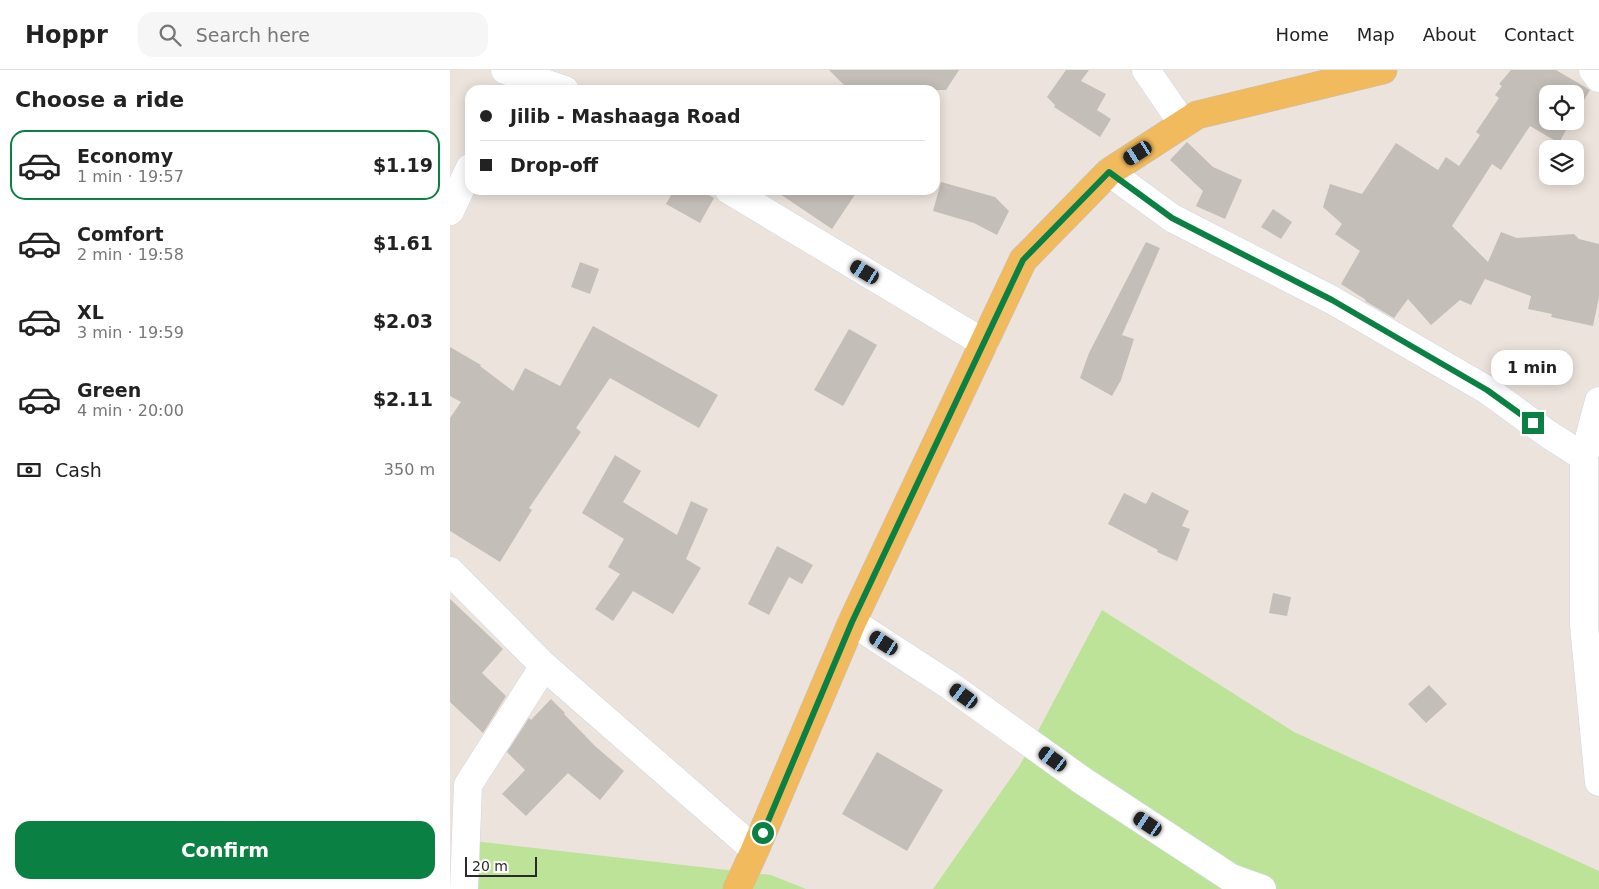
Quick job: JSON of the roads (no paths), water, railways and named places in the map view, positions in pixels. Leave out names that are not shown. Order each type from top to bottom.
[{"type":"main road","points":[[737,889],[756,850],[852,622],[1023,260],[1109,172],[1198,115],[1383,70]]},
{"type":"street","points":[[1146,70],[1183,124]]},
{"type":"street","points":[[1593,70],[1599,78]]},
{"type":"street","points":[[510,76],[545,85]]},
{"type":"street","points":[[1109,172],[1172,218],[1332,300],[1487,390],[1548,434],[1584,457]]},
{"type":"street","points":[[450,211],[465,179]]},
{"type":"street","points":[[737,195],[984,343]]},
{"type":"street","points":[[1599,400],[1584,457],[1584,625],[1599,782]]},
{"type":"street","points":[[450,571],[544,666],[756,850]]},
{"type":"street","points":[[852,622],[949,685],[1083,780],[1230,878],[1262,889]]},
{"type":"street","points":[[464,889],[468,785],[544,666]]}]
